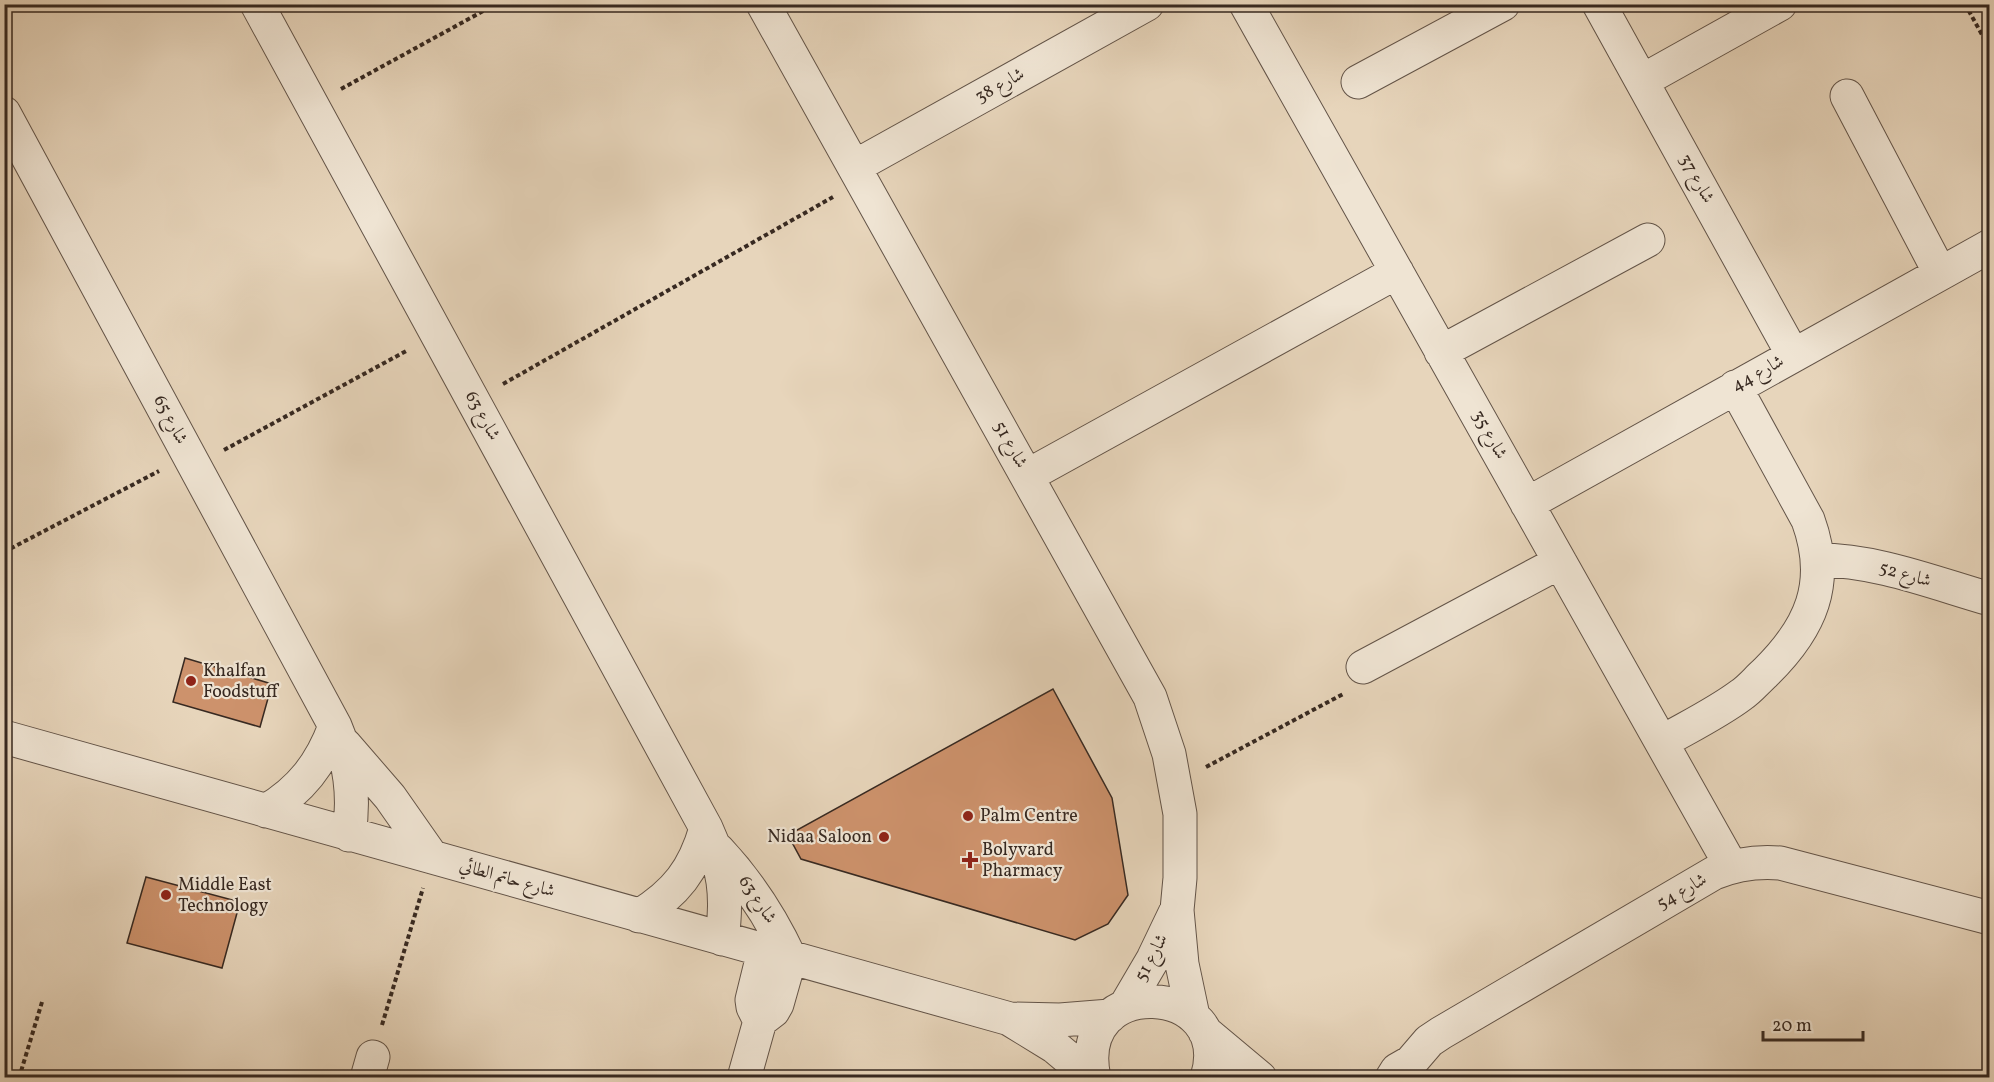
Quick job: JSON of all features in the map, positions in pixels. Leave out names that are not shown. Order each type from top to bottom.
[{"type":"street","name":"شارع 63","points":[[257,4],[711,838],[722,870],[725,893],[722,939]]},
{"type":"street","name":"شارع 51","points":[[764,4],[1150,697],[1161,725],[1180,814],[1181,846],[1177,910],[1182,964],[1199,1024],[1210,1050],[1210,1068],[1207,1077]]},
{"type":"street","name":"شارع 38","points":[[858,174],[1147,4]]},
{"type":"street","name":"شارع 35","points":[[1246,4],[1731,866]]},
{"type":"street","points":[[1358,82],[1503,4]]},
{"type":"street","name":"شارع 37","points":[[1599,4],[1794,354]]},
{"type":"street","points":[[1642,81],[1780,4]]},
{"type":"street","points":[[1847,96],[1940,273]]},
{"type":"street","name":"شارع 65","points":[[4,113],[339,734],[349,765],[352,788],[349,835]]},
{"type":"street","points":[[1442,352],[1648,240]]},
{"type":"street","name":"شارع 44","points":[[1527,504],[1989,246]]},
{"type":"street","points":[[1027,476],[1396,272]]},
{"type":"street","points":[[1662,742],[1743,694],[1778,660],[1810,611],[1817,586],[1818,560],[1815,539],[1808,520],[1736,387]]},
{"type":"street","name":"شارع 52","points":[[1818,560],[1852,561],[1989,599]]},
{"type":"street","points":[[1362,667],[1560,562]]},
{"type":"street","points":[[266,811],[285,799],[302,784],[339,734]]},
{"type":"street","name":"شارع 65","points":[[339,734],[390,797],[432,857]]},
{"type":"street","name":"شارع حاتم الطائي","points":[[4,737],[1010,1019],[1060,1020],[1118,1011],[1143,1000],[1161,1000],[1178,1006],[1199,1024]]},
{"type":"street","name":"شارع 63","points":[[711,838],[759,899],[776,928],[777,954]]},
{"type":"street","points":[[639,916],[658,904],[675,888],[689,870],[700,849],[711,838]]},
{"type":"street","name":"شارع 54","points":[[1406,1072],[1430,1041],[1441,1033],[1714,873],[1731,866],[1764,861],[1780,862],[1989,918]]},
{"type":"street","name":"شارع 51","points":[[1093,1077],[1091,1063],[1093,1046],[1100,1029],[1118,1011],[1153,959],[1177,910]]},
{"type":"street","points":[[744,1077],[760,1021],[752,1000],[777,954]]},
{"type":"street","name":"شارع حاتم الطائي","points":[[1010,1019],[1054,1047],[1093,1077]]},
{"type":"street","points":[[1199,1024],[1260,1077]]},
{"type":"path","points":[[312,105],[496,4]]},
{"type":"path","points":[[1965,4],[1989,49]]},
{"type":"path","points":[[474,401],[858,174]]},
{"type":"path","points":[[4,552],[192,461],[437,334]]},
{"type":"path","points":[[1175,783],[1370,680],[1362,667]]},
{"type":"path","points":[[370,1067],[432,857]]},
{"type":"path","points":[[19,1077],[42,1002]]},
{"type":"building","points":[[185,658],[272,684],[260,727],[173,702]]},
{"type":"building","name":"Palm Centre","points":[[1053,689],[1112,798],[1128,895],[1108,924],[1075,940],[801,859],[788,835]]},
{"type":"building","points":[[146,877],[240,902],[222,968],[127,943]]},
{"type":"place","name":"Khalfan Foodstuff","points":[[191,681]]},
{"type":"place","name":"Palm Centre","points":[[968,816]]},
{"type":"place","name":"Nidaa Saloon","points":[[884,837]]},
{"type":"place","name":"Bolyvard Pharmacy","points":[[970,860]]},
{"type":"place","name":"Middle East Technology","points":[[166,895]]}]
